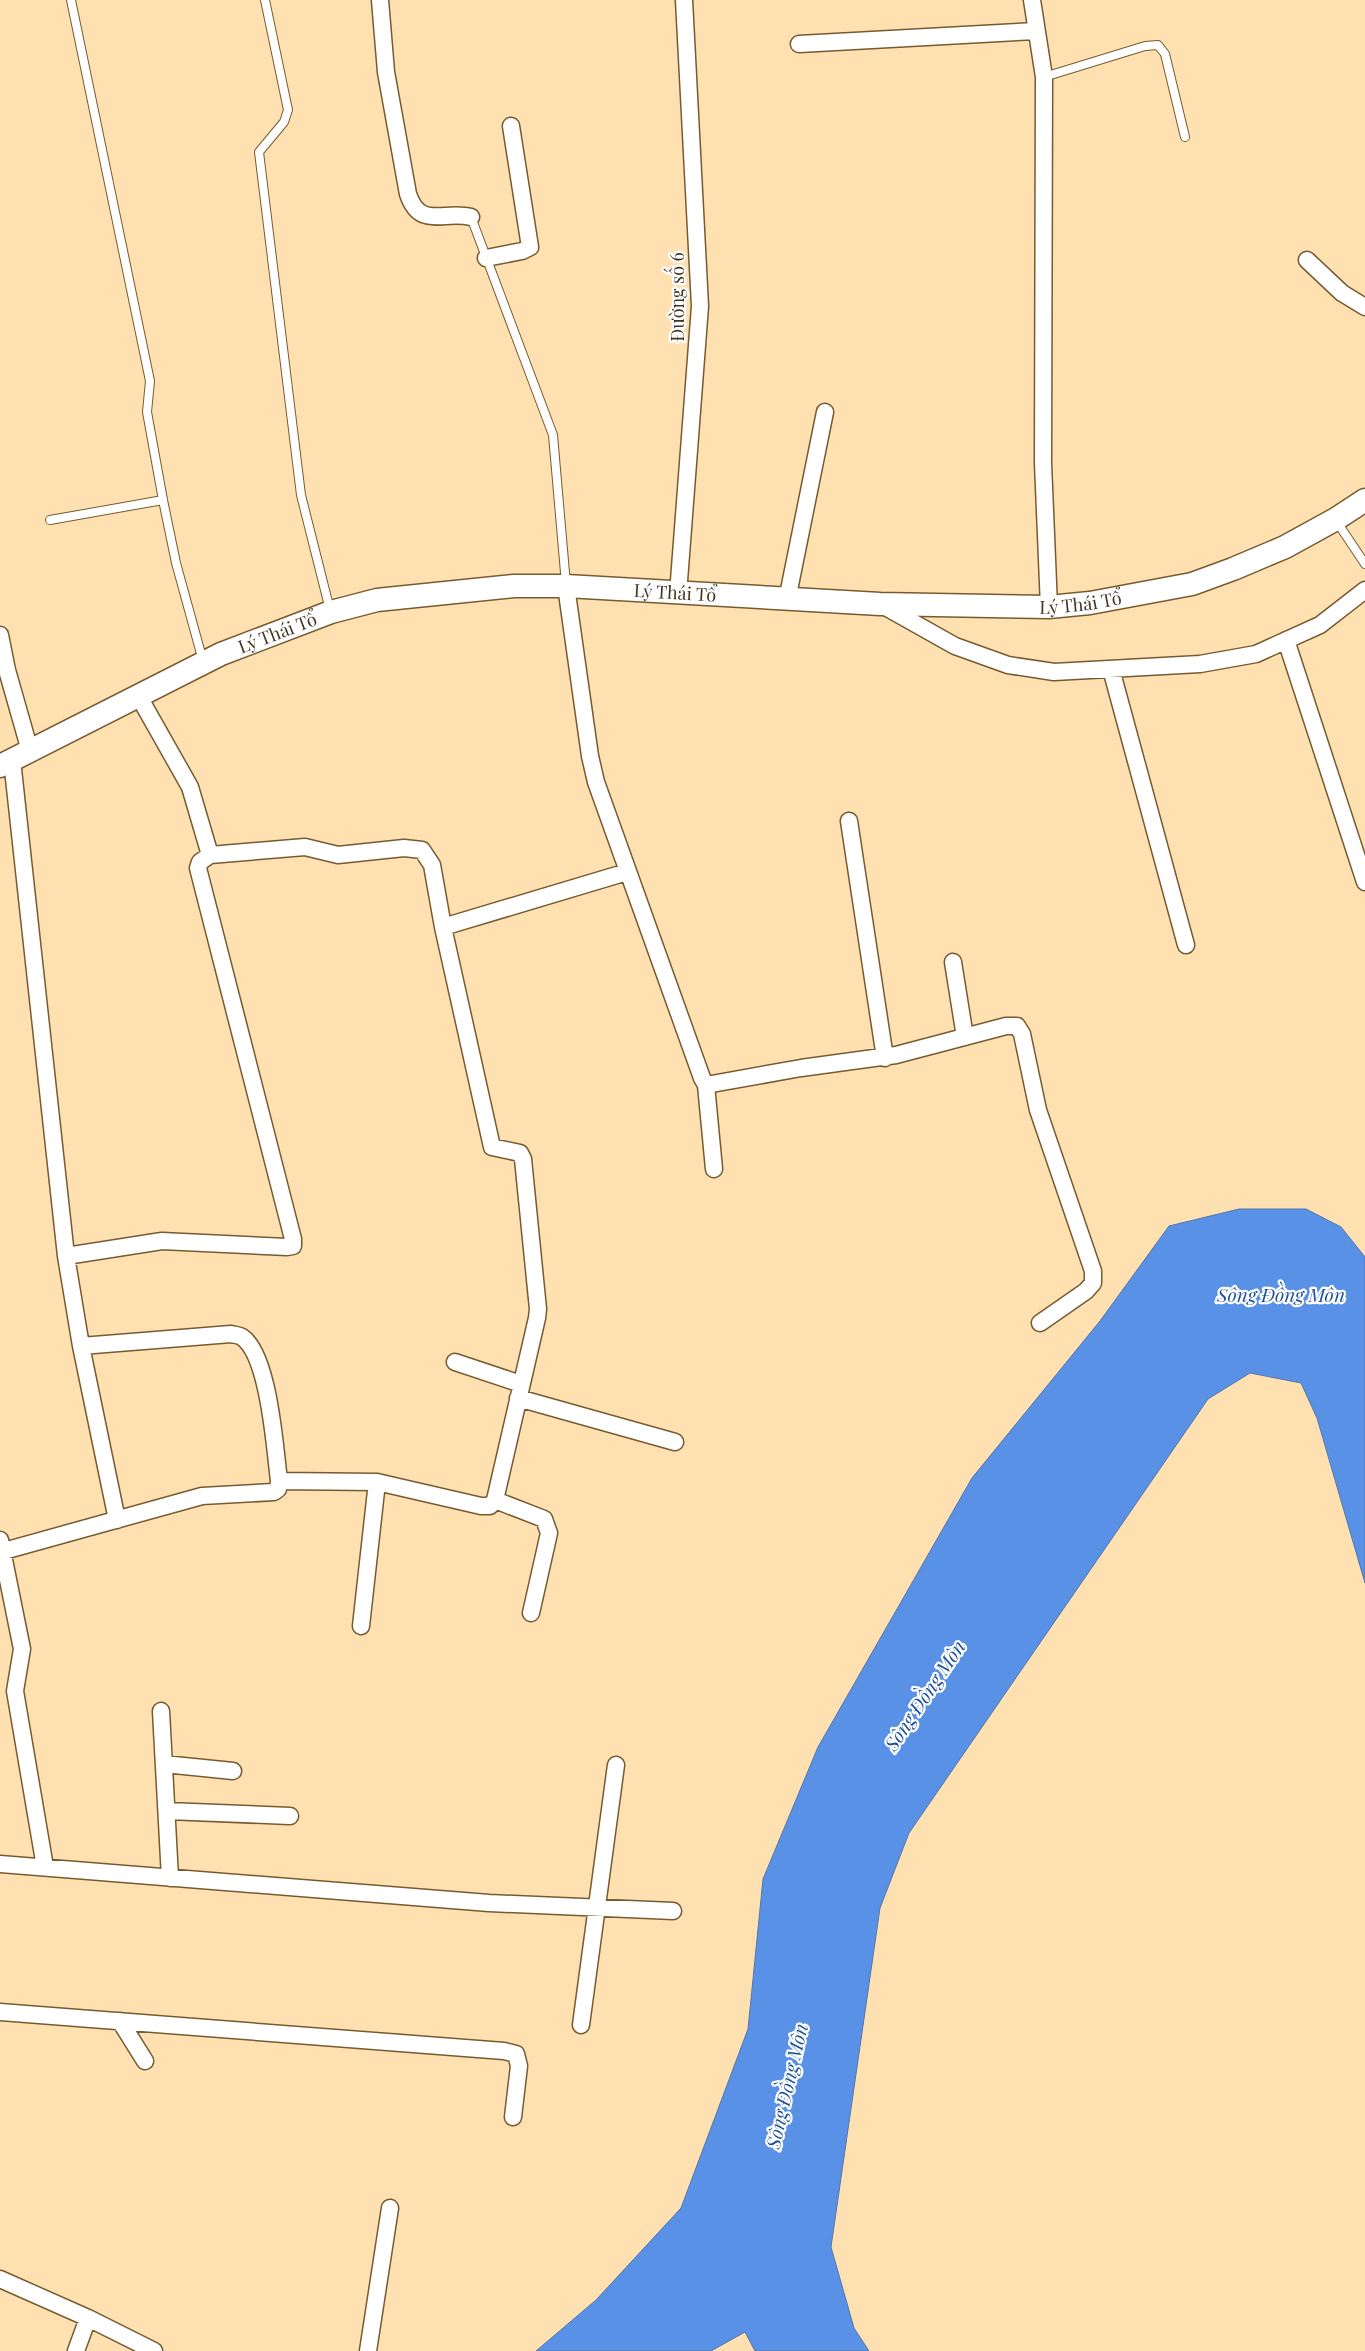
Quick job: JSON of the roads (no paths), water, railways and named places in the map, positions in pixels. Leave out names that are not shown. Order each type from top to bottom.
[{"type":"main road","name":"Lý Thái Tổ","points":[[14,759],[203,663],[279,630],[331,612],[377,600],[514,586],[566,586],[678,594],[880,604],[1049,607],[1090,603],[1192,584],[1285,547],[1336,519],[1365,500]]},
{"type":"street","points":[[380,0],[386,72],[412,207],[422,214],[434,218],[463,215],[471,217]]},
{"type":"street","name":"Đường số 6","points":[[678,594],[700,306],[684,0]]},
{"type":"street","points":[[1036,2],[1036,31],[1044,77],[1043,463],[1049,607]]},
{"type":"street","points":[[799,44],[1036,31]]},
{"type":"street","points":[[486,258],[522,251],[530,246],[511,126]]},
{"type":"street","points":[[1307,260],[1342,293],[1365,307]]},
{"type":"street","points":[[787,600],[825,412]]},
{"type":"street","points":[[566,586],[590,756],[596,782],[627,872],[706,1085],[714,1169]]},
{"type":"street","points":[[880,604],[955,646],[1008,664],[1054,672],[1200,664],[1256,654],[1320,625],[1365,590]]},
{"type":"street","points":[[0,635],[7,670],[14,759],[66,1256],[81,1346],[117,1520]]},
{"type":"street","points":[[1286,640],[1365,882]]},
{"type":"street","points":[[1111,668],[1186,945]]},
{"type":"street","points":[[138,696],[190,787],[210,855]]},
{"type":"street","points":[[849,821],[885,1058]]},
{"type":"street","points":[[66,1256],[162,1241],[293,1246],[293,1239],[198,874],[200,862],[210,855],[305,847],[338,855],[404,848],[422,850],[432,865],[443,927],[492,1147],[520,1153],[523,1159],[538,1309],[520,1391],[495,1500],[490,1506],[481,1506],[377,1482],[279,1481]]},
{"type":"street","points":[[443,927],[627,872]]},
{"type":"street","points":[[953,962],[964,1037]]},
{"type":"street","points":[[706,1085],[801,1068],[885,1058],[1006,1026],[1017,1026],[1022,1034],[1038,1110],[1093,1271],[1093,1284],[1086,1292],[1040,1322]]},
{"type":"street","points":[[45,1868],[15,1682],[22,1649],[1,1548],[117,1520],[202,1496],[274,1492],[278,1489],[279,1481],[266,1381],[248,1342],[241,1336],[231,1334],[81,1346]]},
{"type":"street","points":[[456,1362],[520,1391],[676,1442]]},
{"type":"street","points":[[361,1626],[377,1482]]},
{"type":"street","points":[[495,1500],[544,1520],[547,1525],[548,1533],[531,1614]]},
{"type":"street","points":[[161,1711],[170,1878]]},
{"type":"street","points":[[164,1764],[233,1771]]},
{"type":"street","points":[[581,2025],[616,1765]]},
{"type":"street","points":[[167,1810],[290,1816]]},
{"type":"street","points":[[0,1864],[490,1903],[673,1911]]},
{"type":"street","points":[[0,2012],[504,2050],[516,2054],[519,2066],[513,2117]]},
{"type":"street","points":[[120,2021],[145,2061]]},
{"type":"street","points":[[368,2351],[390,2208]]},
{"type":"street","points":[[0,2280],[88,2318],[154,2351]]},
{"type":"street","points":[[76,2351],[88,2318]]},
{"type":"lane","points":[[71,0],[150,381],[147,412],[163,500],[176,562],[203,663]]},
{"type":"lane","points":[[265,0],[288,110],[284,122],[259,152],[301,494],[331,612]]},
{"type":"lane","points":[[1044,77],[1145,46],[1158,45],[1165,54],[1185,137]]},
{"type":"lane","points":[[471,217],[553,435],[566,586]]},
{"type":"lane","points":[[50,520],[163,500]]},
{"type":"lane","points":[[1336,519],[1365,564]]},
{"type":"water","name":"Sông Đồng Môn","points":[[1239,1209],[1306,1209],[1341,1227],[1365,1257],[1365,1583],[1317,1418],[1301,1383],[1250,1373],[1208,1399],[909,1833],[880,1908],[831,2247],[854,2328],[869,2351],[755,2351],[745,2332],[711,2351],[536,2351],[596,2300],[681,2208],[748,2029],[763,1879],[818,1747],[972,1478],[1100,1321],[1169,1226]]}]
